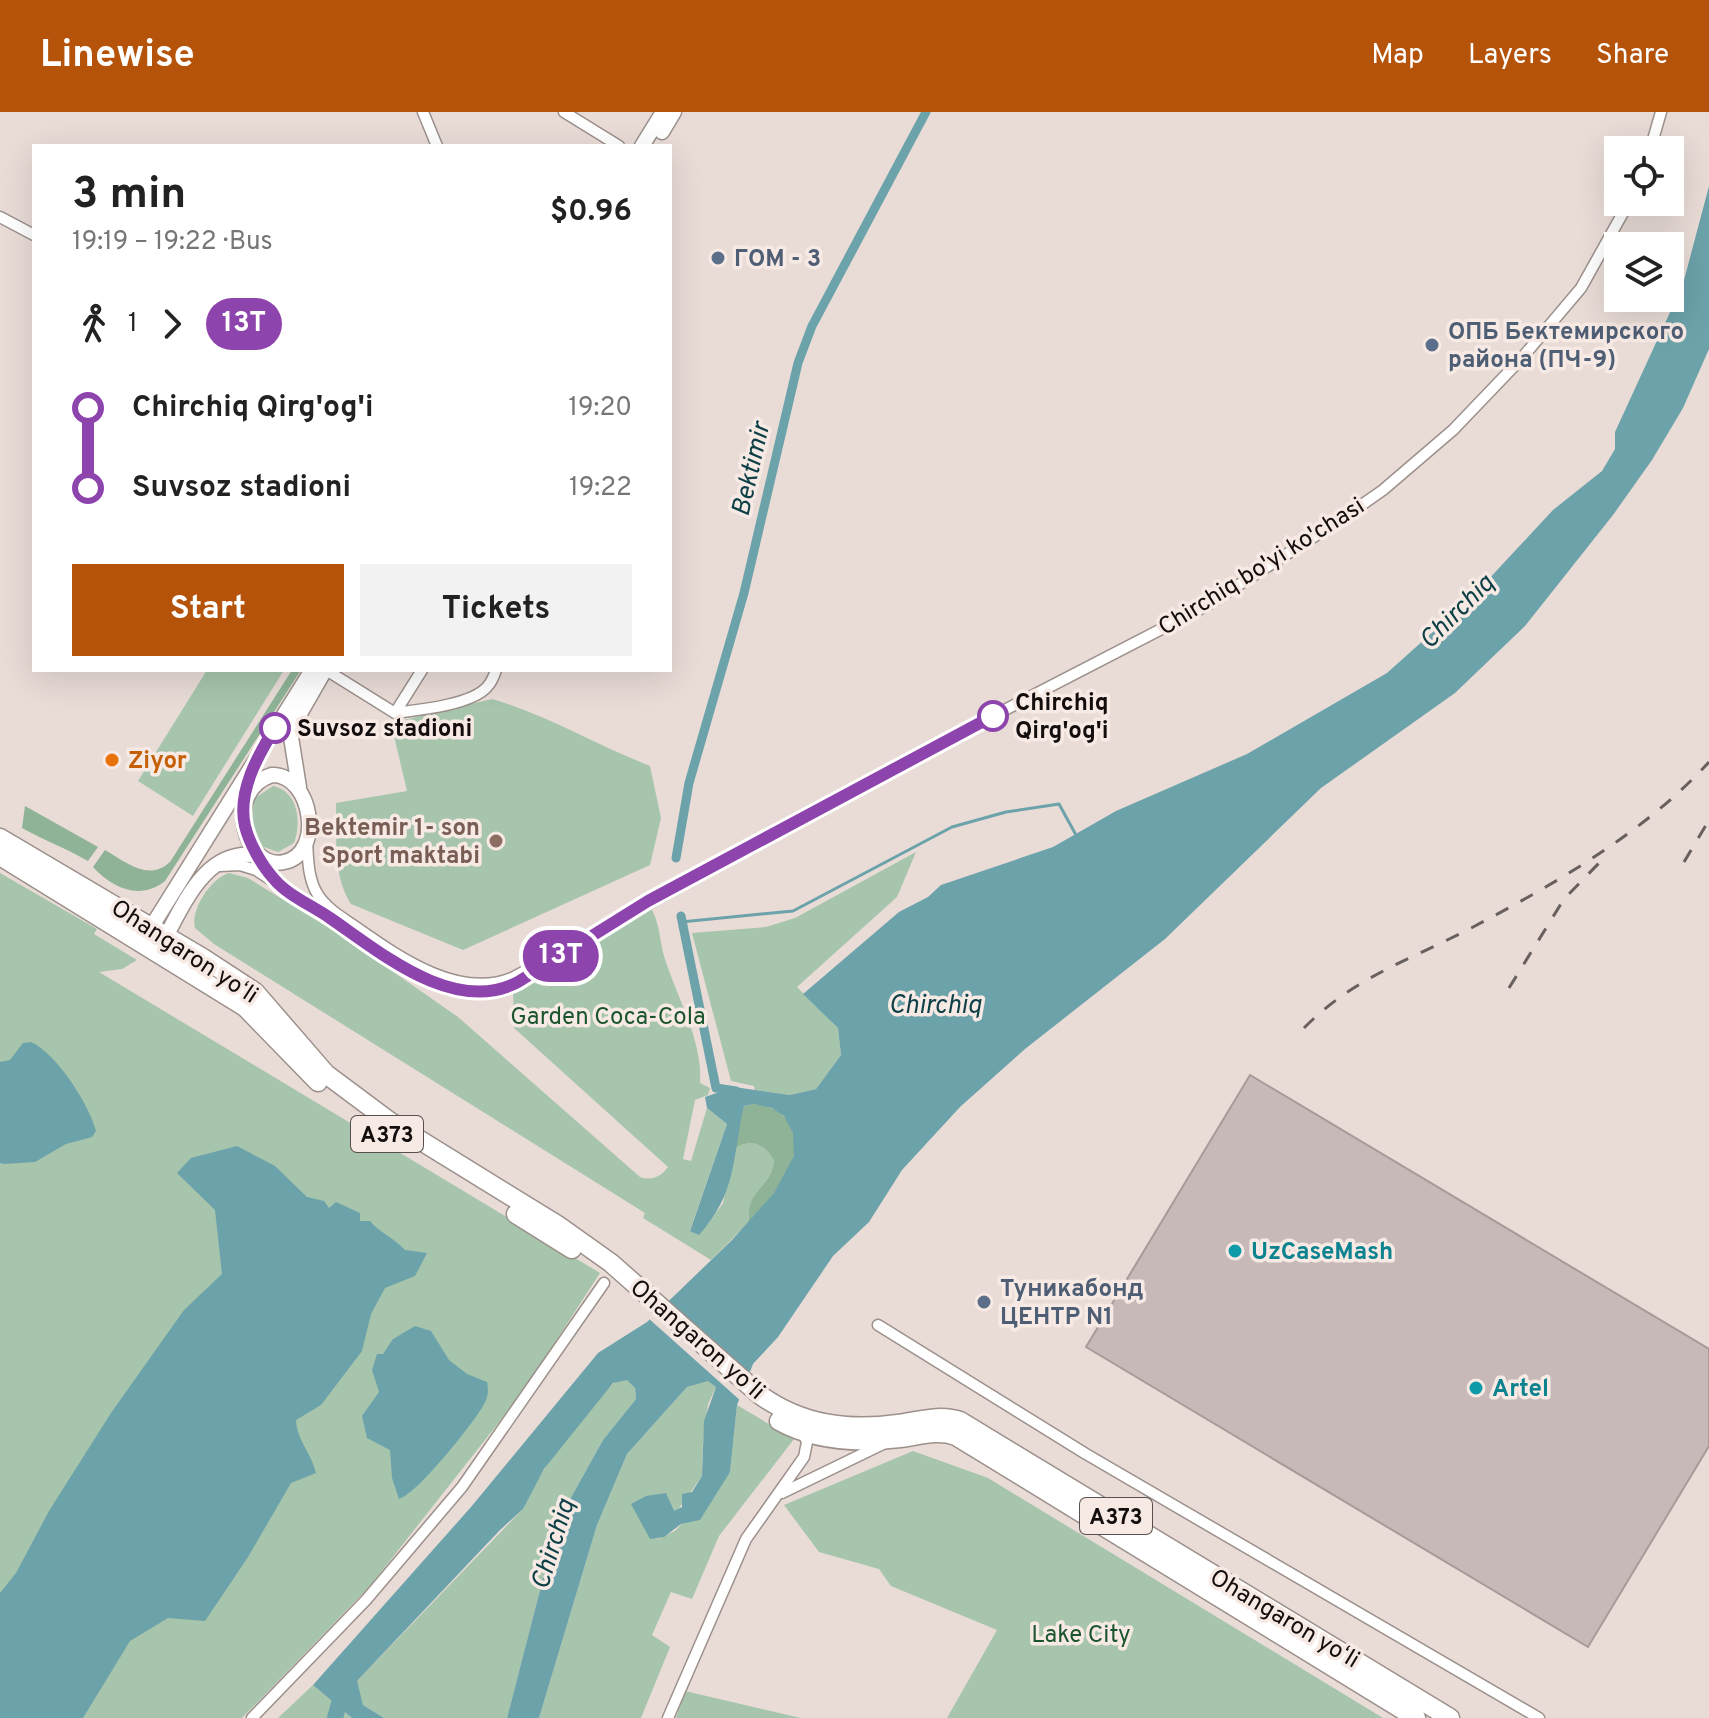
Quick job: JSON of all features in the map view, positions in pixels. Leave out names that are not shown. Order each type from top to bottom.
[{"type":"highway","name":"Ohangaron yoʻli","points":[[0,838],[155,939]]},
{"type":"highway","name":"Ohangaron yoʻli","points":[[0,856],[255,992],[307,1055],[352,1094],[389,1121],[559,1226],[611,1263],[650,1304],[756,1400],[803,1433],[840,1440],[896,1439],[943,1432],[956,1436],[1416,1718]]},
{"type":"highway","name":"Ohangaron yoʻli","points":[[756,1400],[799,1418],[839,1426],[867,1427],[943,1418],[960,1421],[1450,1718]]},
{"type":"main road","points":[[643,144],[663,112]]},
{"type":"main road","points":[[654,144],[674,112]]},
{"type":"main road","points":[[155,939],[211,832],[311,672]]},
{"type":"main road","points":[[155,939],[216,862],[230,856],[259,856],[271,862],[288,861],[301,852],[307,838],[306,812],[290,731],[325,672]]},
{"type":"main road","points":[[255,759],[243,806],[244,821],[259,856]]},
{"type":"main road","points":[[211,832],[260,780],[276,775],[292,780],[300,790]]},
{"type":"street","points":[[423,112],[436,144]]},
{"type":"street","points":[[564,112],[616,144]]},
{"type":"street","points":[[1654,136],[1661,112]]},
{"type":"street","name":"Chirchiq bo'yi ko'chasi","points":[[307,838],[310,875],[324,903],[403,958],[454,980],[485,985],[504,981],[993,716],[1206,606],[1383,490],[1453,430],[1521,359],[1581,288],[1621,216]]},
{"type":"street","points":[[0,217],[32,234]]},
{"type":"street","points":[[329,672],[395,713],[440,706],[481,692],[489,685],[495,672]]},
{"type":"street","points":[[395,713],[421,672]]},
{"type":"street","name":"Chirchiq bo'yi ko'chasi","points":[[259,856],[275,881]]},
{"type":"street","name":"Chirchiq bo'yi ko'chasi","points":[[206,871],[222,865],[240,865],[256,870],[416,972],[473,992],[507,988],[591,934]]},
{"type":"street","points":[[252,1718],[366,1600],[462,1487],[604,1283]]},
{"type":"street","points":[[878,1325],[1099,1462],[1539,1718]]},
{"type":"street","points":[[668,1718],[746,1539],[804,1457],[807,1442],[803,1433]]},
{"type":"street","points":[[780,1494],[896,1439]]},
{"type":"green space","points":[[206,672],[283,672],[193,816],[138,781]]},
{"type":"green space","points":[[291,672],[300,672],[165,881],[156,887],[136,891],[109,881],[93,867],[105,850],[145,870],[162,868],[170,862]]},
{"type":"green space","name":"Bektemir 1- son Sport maktabi","points":[[492,699],[532,713],[650,766],[661,818],[650,865],[463,950],[351,904],[338,868],[336,803],[407,791],[391,723]]},
{"type":"green space","points":[[273,786],[288,794],[293,801],[298,826],[294,843],[278,852],[261,846],[252,823],[255,798]]},
{"type":"green space","points":[[25,806],[98,847],[88,861],[22,828]]},
{"type":"green space","points":[[916,852],[897,897],[797,987],[838,1028],[841,1055],[816,1089],[790,1095],[755,1090],[754,1086],[731,1081],[692,933],[766,927],[795,918]]},
{"type":"green space","points":[[0,873],[97,929],[94,934],[137,960],[122,969],[99,972],[600,1273],[522,1393],[370,1586],[242,1718],[0,1718]]},
{"type":"green space","name":"Garden Coca-Cola","points":[[229,873],[248,878],[339,934],[458,1017],[640,1177],[648,1179],[659,1176],[668,1167],[514,1028],[513,989],[651,908],[664,956],[693,1034],[700,1083],[710,1088],[708,1095],[695,1100],[683,1159],[691,1161],[707,1108],[727,1124],[690,1230],[708,1224],[723,1203],[734,1149],[752,1143],[767,1151],[774,1161],[768,1178],[751,1202],[749,1222],[711,1260],[643,1218],[645,1213],[214,944],[195,928],[194,921],[203,896],[215,881]]},
{"type":"green space","points":[[754,1104],[770,1108],[783,1116],[795,1138],[795,1152],[785,1178],[749,1222],[751,1202],[768,1178],[774,1161],[757,1144],[740,1145],[734,1149],[744,1106]]},
{"type":"green space","points":[[618,1380],[628,1380],[635,1388],[636,1399],[603,1440],[555,1532],[507,1718],[384,1718],[363,1705],[356,1682],[523,1509],[564,1440],[593,1404]]},
{"type":"green space","points":[[708,1380],[716,1387],[708,1404],[702,1476],[657,1539],[675,1531],[730,1472],[737,1405],[794,1439],[719,1536],[692,1599],[671,1592],[652,1635],[670,1647],[641,1718],[539,1718],[597,1525],[627,1454],[687,1387]]},
{"type":"green space","name":"Lake City","points":[[913,1451],[988,1478],[1383,1718],[947,1718],[997,1630],[891,1586],[879,1569],[819,1552],[784,1505]]},
{"type":"green space","points":[[313,1685],[352,1718],[278,1718]]},
{"type":"green space","points":[[685,1691],[801,1718],[676,1718]]},
{"type":"water","name":"Chirchiq","points":[[1709,186],[1709,349],[1683,408],[1652,460],[1613,515],[1525,626],[1455,693],[1321,788],[1165,939],[1025,1049],[960,1107],[902,1170],[869,1222],[833,1256],[778,1337],[753,1364],[737,1405],[730,1472],[700,1520],[681,1524],[664,1537],[650,1539],[631,1504],[646,1496],[666,1493],[674,1511],[682,1507],[682,1494],[692,1492],[702,1476],[704,1421],[716,1387],[708,1381],[687,1387],[627,1454],[597,1525],[539,1718],[507,1718],[555,1532],[603,1440],[636,1399],[635,1388],[627,1380],[613,1383],[544,1469],[523,1509],[357,1681],[363,1705],[384,1718],[352,1718],[313,1685],[471,1507],[598,1353],[647,1322],[732,1240],[774,1193],[794,1156],[793,1133],[784,1116],[772,1108],[754,1104],[744,1106],[727,1190],[699,1235],[690,1231],[727,1124],[707,1108],[705,1097],[734,1087],[790,1095],[816,1089],[841,1055],[838,1028],[803,994],[899,912],[928,897],[941,885],[1053,847],[1116,811],[1247,754],[1387,673],[1473,596],[1553,510],[1602,471],[1615,449],[1615,432],[1670,312],[1684,312],[1684,280]]},
{"type":"water","points":[[31,1042],[51,1057],[70,1080],[96,1131],[92,1137],[66,1144],[35,1162],[4,1164],[0,1163],[0,1062],[10,1060],[23,1043]]},
{"type":"water","points":[[237,1146],[275,1166],[307,1197],[324,1201],[329,1208],[336,1202],[360,1213],[360,1221],[370,1221],[405,1250],[427,1253],[415,1276],[385,1288],[371,1314],[362,1351],[321,1405],[296,1420],[316,1473],[291,1483],[248,1557],[205,1621],[168,1618],[130,1641],[83,1718],[0,1718],[0,1593],[16,1573],[49,1511],[111,1413],[184,1310],[222,1274],[215,1210],[177,1173],[191,1158]]},
{"type":"water","points":[[415,1326],[431,1331],[449,1360],[467,1374],[487,1382],[488,1391],[483,1406],[456,1442],[418,1485],[399,1499],[392,1478],[390,1450],[367,1438],[362,1416],[379,1392],[372,1370],[377,1354],[383,1354],[393,1339]]},
{"type":"pier","points":[[663,1300],[751,1380],[742,1402],[647,1317]]},
{"type":"building","name":"Artel","points":[[1250,1075],[1709,1349],[1709,1446],[1588,1647],[1086,1347]]},
{"type":"waterway","name":"Bektimir","points":[[676,858],[689,783],[744,593],[798,363],[812,326],[926,112]]},
{"type":"waterway","points":[[681,922],[793,911],[952,827],[1006,812],[1059,804],[1076,835]]},
{"type":"waterway","name":"Bektimir","points":[[681,916],[716,1088],[736,1091]]},
{"type":"waterway","points":[[335,1718],[344,1685]]},
{"type":"railway","points":[[1304,1028],[1323,1010],[1364,982],[1506,909],[1599,854],[1657,811],[1709,762]]},
{"type":"railway","points":[[1684,862],[1709,820]]},
{"type":"railway","points":[[1509,988],[1564,899],[1600,862]]},
{"type":"bus line","name":"13Т","points":[[275,728],[255,759],[243,814],[251,843],[275,881],[416,972],[457,989],[482,993],[507,988],[648,901],[993,716]]},
{"type":"place","name":"ГОМ - 3","points":[[718,258]]},
{"type":"place","name":"ОПБ Бектемирского района (ПЧ-9)","points":[[1432,345]]},
{"type":"place","name":"Chirchiq Qirg'og'i","points":[[993,716]]},
{"type":"place","name":"Suvsoz stadioni","points":[[275,728]]},
{"type":"place","name":"Ziyor","points":[[112,760]]},
{"type":"place","name":"Bektemir 1- son Sport maktabi","points":[[496,841]]},
{"type":"place","name":"UzCaseMash","points":[[1235,1251]]},
{"type":"place","name":"Туникабонд ЦЕНТР N1","points":[[984,1302]]},
{"type":"place","name":"Artel","points":[[1476,1388]]}]
